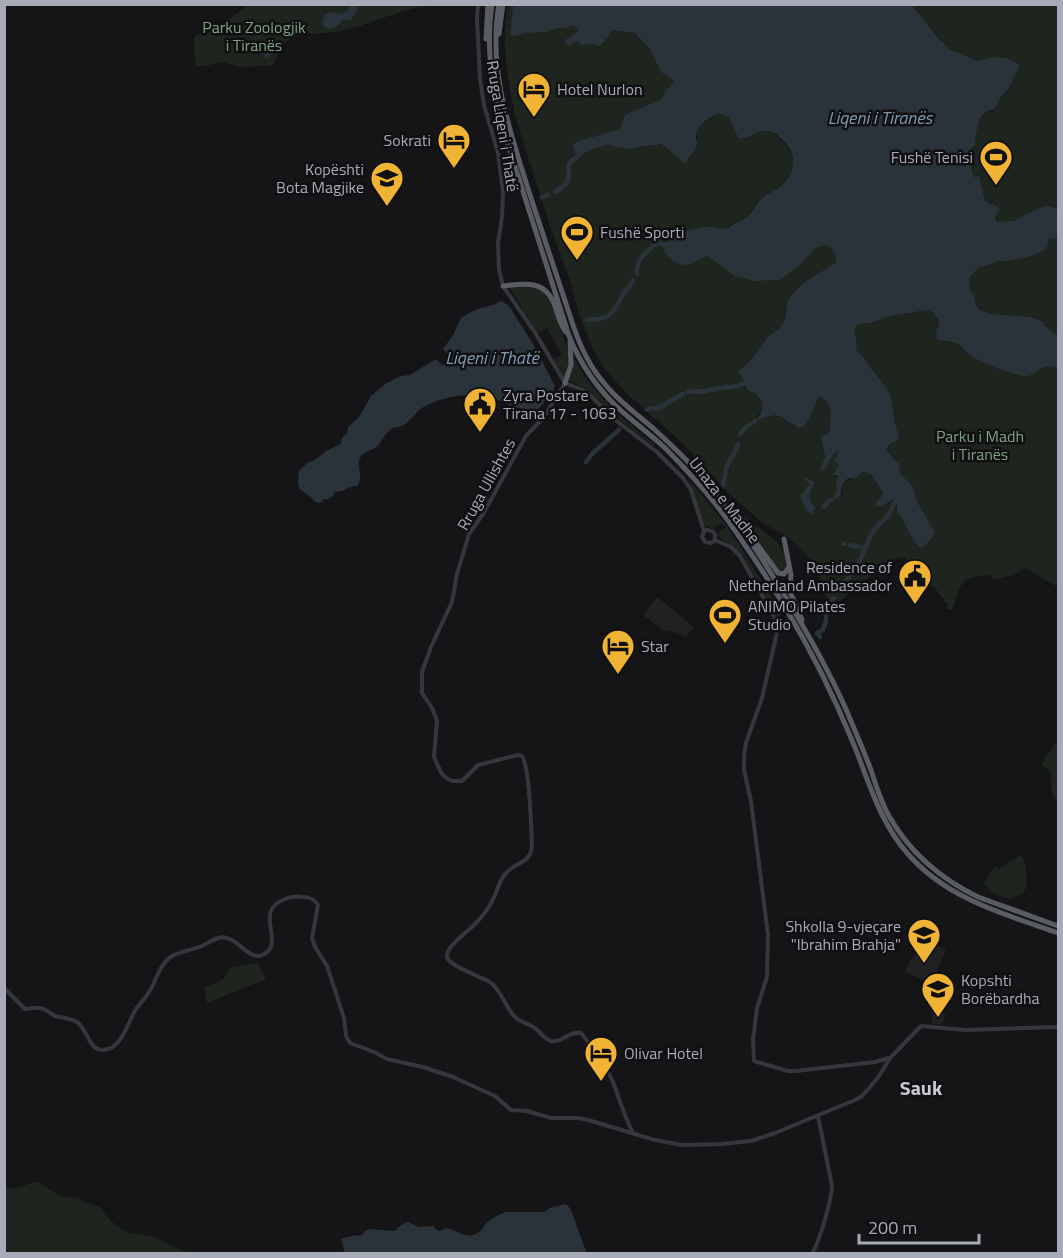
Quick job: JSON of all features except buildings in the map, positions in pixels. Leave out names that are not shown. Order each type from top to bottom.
[{"type":"highway","name":"Unaza e Madhe","points":[[490,4],[486,20],[486,47],[490,56],[500,122],[570,337],[585,367],[601,390],[618,408],[655,439],[687,471],[739,536],[789,615],[819,669],[849,734],[879,812],[898,843],[917,864],[963,897],[1059,933]]},
{"type":"highway","name":"Unaza e Madhe","points":[[501,4],[500,56],[497,63],[501,97],[508,125],[570,318],[592,367],[620,401],[689,463],[747,535],[825,667],[845,707],[889,816],[912,849],[942,876],[968,892],[1059,926]]},
{"type":"highway","points":[[503,286],[535,285],[544,288],[551,296],[564,330],[570,337],[571,365],[565,382]]},
{"type":"highway","points":[[747,535],[755,541],[778,573],[784,574],[789,567]]},
{"type":"highway","points":[[784,539],[789,567],[790,592],[801,615],[802,625]]},
{"type":"street","name":"Rruga Liqeni i Thatë","points":[[478,4],[480,79],[484,105],[498,153],[503,192],[498,243],[499,270],[503,286],[565,382]]},
{"type":"street","points":[[565,382],[589,394],[614,419],[657,452],[683,478],[691,490],[704,531],[702,537],[705,542],[711,543],[715,540]]},
{"type":"street","name":"Rruga Ullishtes","points":[[565,382],[544,417],[526,436],[488,506],[469,534],[457,574],[452,602],[425,662],[421,687],[437,721],[434,756],[438,767],[452,782],[462,781],[478,765],[518,754],[525,760],[531,855],[524,862],[510,869],[499,881],[493,900],[475,925],[449,948],[447,958],[453,965],[490,982],[516,1018],[538,1030],[547,1040],[556,1041],[576,1032],[583,1035],[608,1072],[625,1118],[634,1133]]},
{"type":"street","points":[[704,531],[712,531],[716,535],[715,540]]},
{"type":"street","points":[[715,540],[730,547],[740,556],[774,616],[778,628],[762,698],[746,743],[743,760],[751,801],[768,935],[767,977],[757,1008],[753,1033],[754,1061],[788,1071],[796,1071],[875,1062],[890,1058]]},
{"type":"street","points":[[4,988],[25,1009],[40,1008],[52,1015],[76,1022],[96,1049],[111,1049],[118,1042],[162,967],[172,956],[204,946],[222,937],[236,942],[248,953],[264,955],[272,946],[270,917],[273,907],[276,903],[289,898],[307,897],[314,899],[318,905],[312,938],[327,966],[344,1018],[346,1036],[350,1043],[387,1059],[453,1077],[495,1096],[511,1110],[527,1111],[551,1118],[588,1120],[655,1140],[682,1145],[751,1141],[818,1116],[862,1096],[879,1076],[890,1058],[921,1026],[965,1030],[1059,1027]]},
{"type":"street","points":[[812,1254],[817,1244],[832,1186],[818,1116]]},
{"type":"shaded area","points":[[657,597],[694,627],[686,637],[666,632],[643,615]]},
{"type":"shaded area","name":"Shkolla 9-vjeçare \"Ibrahim Brahja\"","points":[[930,942],[946,949],[932,984],[905,972],[911,959]]},
{"type":"shaded area","name":"Kopshti Borëbardha","points":[[935,1011],[945,1014],[942,1025],[931,1023]]},
{"type":"green space","name":"Parku Zoologjik i Tiranës","points":[[249,5],[436,5],[400,12],[341,31],[306,34],[293,38],[282,46],[273,65],[241,67],[222,62],[196,66],[195,36],[217,27]]},
{"type":"green space","name":"Parku i Madh i Tiranës","points":[[508,5],[513,5],[510,28],[520,35],[548,32],[574,25],[579,31],[565,40],[577,41],[581,45],[602,44],[612,30],[635,33],[649,48],[661,72],[674,81],[661,99],[625,115],[621,127],[634,149],[661,144],[688,159],[698,145],[696,132],[699,127],[719,113],[729,118],[736,135],[745,138],[768,131],[787,146],[794,164],[789,178],[783,185],[759,200],[748,217],[730,225],[724,231],[755,281],[772,281],[822,245],[826,245],[835,252],[836,260],[835,263],[796,289],[788,301],[782,325],[766,340],[749,363],[739,369],[745,388],[756,394],[763,403],[756,419],[775,416],[796,427],[803,427],[818,398],[823,397],[827,401],[830,408],[831,428],[821,438],[825,457],[821,468],[838,451],[835,462],[839,466],[832,474],[838,477],[836,486],[838,496],[842,494],[844,482],[857,477],[864,471],[872,476],[885,493],[876,503],[879,507],[896,498],[897,512],[903,521],[924,512],[917,501],[915,492],[900,473],[896,460],[886,450],[899,437],[891,396],[885,385],[857,351],[855,330],[858,324],[928,310],[939,321],[937,327],[943,341],[961,346],[966,352],[992,366],[1019,375],[1046,366],[1058,368],[1058,587],[1025,567],[1015,574],[1003,577],[992,579],[991,575],[968,579],[958,592],[953,609],[949,610],[946,608],[948,605],[934,587],[928,584],[909,561],[900,557],[880,569],[840,601],[832,602],[826,597],[822,580],[805,553],[786,536],[764,524],[727,492],[676,437],[625,392],[603,366],[593,349],[578,311],[571,283],[551,229],[514,112],[505,52]]},
{"type":"green space","points":[[912,5],[1058,5],[1058,210],[1045,207],[1012,222],[995,220],[1000,210],[996,204],[985,201],[979,176],[974,177],[969,160],[981,119],[995,110],[999,99],[1006,94],[1014,80],[1015,73],[1007,58],[994,57],[977,61],[951,50],[938,38]]},
{"type":"green space","points":[[1058,236],[1058,335],[1044,326],[1017,316],[991,314],[980,310],[969,287],[969,278],[979,267],[997,261],[1028,257],[1045,250],[1049,238],[1055,239]]},
{"type":"green space","points":[[538,286],[549,297],[567,348],[591,385],[620,416],[654,444],[653,446],[614,415],[589,390],[563,377],[553,360],[562,355],[547,328],[537,332],[509,287]]},
{"type":"green space","points":[[692,483],[727,526],[783,614],[777,617],[743,556],[718,537],[719,532],[726,527],[722,523],[713,528],[704,525],[690,485]]},
{"type":"green space","points":[[741,516],[744,516],[781,547],[785,556],[785,570],[778,571],[749,524]]},
{"type":"green space","points":[[1058,741],[1058,804],[1053,796],[1051,774],[1041,765]]},
{"type":"green space","points":[[1020,855],[1023,857],[1026,875],[1026,886],[1023,893],[1008,899],[992,893],[984,883],[995,866],[998,869]]},
{"type":"green space","points":[[257,963],[266,979],[207,1003],[204,987],[223,979],[229,968]]},
{"type":"green space","points":[[35,1182],[60,1196],[78,1198],[100,1207],[111,1221],[125,1232],[155,1237],[192,1253],[5,1253],[5,1186],[13,1189]]},
{"type":"water","points":[[351,5],[357,5],[357,10],[351,20],[343,20],[331,29],[323,25],[322,20],[326,14],[333,12],[341,14]]},
{"type":"water","name":"Liqeni i Tiranës","points":[[513,5],[912,5],[938,38],[951,50],[977,61],[994,57],[1007,58],[1018,64],[1019,67],[1007,92],[999,99],[996,108],[986,112],[981,118],[969,160],[974,177],[979,176],[985,201],[997,206],[1000,210],[995,218],[996,222],[1014,221],[1044,206],[1052,207],[1058,210],[1058,236],[1055,239],[1049,238],[1045,250],[1028,257],[997,261],[979,267],[969,278],[970,291],[980,310],[991,314],[1030,317],[1043,322],[1044,326],[1058,335],[1058,368],[1046,366],[1029,376],[1024,376],[986,364],[967,353],[959,344],[938,339],[936,332],[939,321],[928,310],[858,324],[855,330],[857,351],[885,385],[891,396],[899,437],[886,450],[899,464],[900,473],[913,487],[917,501],[935,533],[924,545],[920,548],[913,540],[897,512],[896,498],[876,507],[876,503],[884,493],[872,476],[864,471],[855,478],[844,481],[840,497],[838,496],[836,486],[838,477],[832,475],[839,466],[833,461],[838,451],[835,452],[824,470],[820,470],[825,457],[821,437],[830,428],[831,414],[825,399],[818,398],[803,427],[797,427],[777,416],[755,421],[760,415],[763,403],[756,394],[747,390],[738,370],[748,363],[769,336],[782,325],[788,301],[796,290],[835,263],[836,257],[833,250],[826,245],[817,247],[804,262],[779,280],[755,281],[735,276],[708,256],[690,264],[678,264],[664,251],[667,243],[677,233],[704,227],[727,229],[749,215],[761,199],[782,185],[789,177],[793,161],[788,146],[769,131],[738,138],[729,118],[719,113],[704,122],[698,129],[697,145],[686,164],[661,144],[629,149],[608,145],[576,154],[572,146],[576,142],[620,129],[625,115],[661,99],[674,81],[661,72],[649,48],[635,33],[612,30],[608,38],[599,46],[581,45],[577,41],[568,46],[565,40],[579,31],[574,25],[548,32],[513,36],[510,33]]},
{"type":"water","points":[[252,43],[269,46],[272,50],[271,55],[267,58],[262,50],[249,47]]},
{"type":"water","name":"Liqeni i Thatë","points":[[500,301],[509,306],[533,344],[555,386],[553,392],[538,410],[522,409],[484,396],[465,395],[439,400],[418,411],[403,425],[391,429],[378,446],[362,455],[357,486],[335,492],[333,496],[318,503],[299,488],[299,471],[307,463],[341,444],[348,427],[359,417],[371,396],[385,384],[401,376],[410,375],[436,359],[442,365],[451,358],[443,349],[461,318]]},
{"type":"water","points":[[805,478],[815,482],[809,495],[815,507],[812,515],[806,510],[800,496],[809,485],[808,481],[804,480]]},
{"type":"water","points":[[565,1204],[571,1210],[585,1253],[345,1253],[341,1239],[363,1235],[369,1229],[395,1231],[408,1222],[419,1227],[433,1226],[438,1231],[445,1228],[451,1229],[470,1236],[482,1230],[486,1223],[498,1215],[506,1212],[544,1212]]},
{"type":"waterway","points":[[555,192],[566,183],[569,177],[569,164],[580,154]]},
{"type":"waterway","points":[[542,197],[548,195]]},
{"type":"waterway","points":[[637,274],[639,262],[646,252],[658,243],[666,245]]},
{"type":"waterway","points":[[587,320],[608,316],[633,280]]},
{"type":"waterway","points":[[723,388],[745,383]]},
{"type":"waterway","points":[[688,392],[719,388]]},
{"type":"waterway","points":[[647,410],[657,409],[683,394]]},
{"type":"waterway","points":[[740,434],[755,421]]},
{"type":"waterway","points":[[586,462],[619,430]]},
{"type":"waterway","points":[[723,485],[727,465],[738,444]]},
{"type":"waterway","points":[[836,497],[838,493]]},
{"type":"waterway","points":[[837,591],[856,569],[872,533],[888,516],[896,499]]},
{"type":"waterway","points":[[824,507],[832,500]]},
{"type":"waterway","points":[[850,545],[865,548]]},
{"type":"waterway","points":[[831,601],[834,598]]},
{"type":"waterway","points":[[820,637],[817,633],[823,630],[828,603]]},
{"type":"place","name":"Hotel Nurlon","points":[[534,118]]},
{"type":"place","name":"Sokrati","points":[[454,169]]},
{"type":"place","name":"Fushë Tenisi","points":[[996,186]]},
{"type":"place","name":"Kopështi Bota Magjike","points":[[387,207]]},
{"type":"place","name":"Fushë Sporti","points":[[577,261]]},
{"type":"place","name":"Zyra Postare Tirana 17 - 1063","points":[[480,433]]},
{"type":"place","name":"Residence of Netherland Ambassador","points":[[915,605]]},
{"type":"place","name":"ANIMO Pilates Studio","points":[[725,644]]},
{"type":"place","name":"Star","points":[[618,675]]},
{"type":"place","name":"Shkolla 9-vjeçare \"Ibrahim Brahja\"","points":[[924,964]]},
{"type":"place","name":"Kopshti Borëbardha","points":[[938,1018]]},
{"type":"place","name":"Olivar Hotel","points":[[601,1082]]},
{"type":"district","name":"Sauk","points":[[921,1087]]}]
